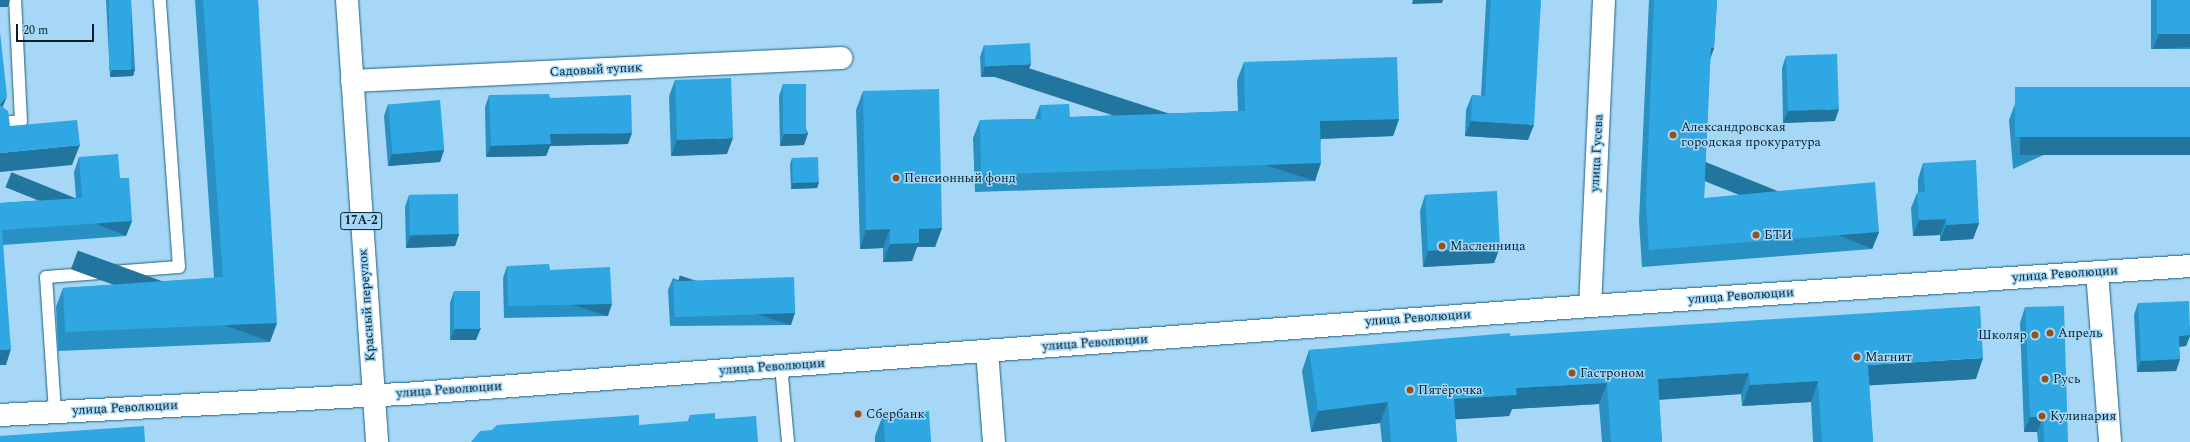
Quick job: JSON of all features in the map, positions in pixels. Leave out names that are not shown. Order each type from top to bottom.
[{"type":"street","name":"Красный переулок","points":[[347,0],[377,442]]},
{"type":"street","name":"улица Гусева","points":[[1590,306],[1604,0]]},
{"type":"street","name":"Садовый тупик","points":[[352,81],[841,58]]},
{"type":"street","name":"улица Революции","points":[[0,415],[373,395],[1590,306],[2190,266]]},
{"type":"street","points":[[2097,272],[2110,442]]},
{"type":"street","points":[[987,351],[994,442]]},
{"type":"lane","points":[[0,123],[21,121],[15,0]]},
{"type":"lane","points":[[56,412],[46,277],[179,268],[160,0]]},
{"type":"lane","points":[[781,366],[788,442]]},
{"type":"building","points":[[109,0],[131,0],[131,70],[109,70]]},
{"type":"building","points":[[203,0],[258,0],[277,323],[65,332],[63,288],[223,277]]},
{"type":"building","points":[[1491,0],[1541,0],[1534,125],[1471,121],[1472,95],[1485,96]]},
{"type":"building","points":[[1654,0],[1717,0],[1714,48],[1711,48],[1704,198],[1875,182],[1879,232],[1649,250],[1646,203]]},
{"type":"building","points":[[2157,0],[2190,0],[2190,34],[2157,34]]},
{"type":"building","points":[[0,32],[7,96],[0,104]]},
{"type":"building","points":[[1030,43],[1031,64],[985,66],[984,45]]},
{"type":"building","points":[[1837,54],[1839,109],[1788,111],[1786,56]]},
{"type":"building","points":[[1397,57],[1399,119],[1320,121],[1321,163],[981,175],[980,120],[1041,119],[1040,105],[1069,104],[1070,117],[1245,111],[1244,62]]},
{"type":"building","points":[[731,78],[733,138],[677,140],[675,80]]},
{"type":"building","points":[[783,84],[806,84],[806,134],[783,134]]},
{"type":"building","points":[[2015,87],[2190,87],[2190,137],[2015,137]]},
{"type":"building","name":"Пенсионный фонд","points":[[939,89],[942,228],[919,229],[919,243],[890,244],[890,229],[866,230],[863,91]]},
{"type":"building","points":[[549,94],[550,98],[631,95],[632,133],[550,134],[551,144],[491,146],[489,95]]},
{"type":"building","points":[[440,100],[444,150],[393,154],[388,105]]},
{"type":"building","points":[[0,105],[8,111],[10,126],[77,120],[80,145],[0,153]]},
{"type":"building","points":[[118,154],[120,178],[129,178],[132,221],[2,230],[11,349],[0,350],[0,203],[82,198],[79,157]]},
{"type":"building","points":[[818,157],[819,182],[793,183],[792,158]]},
{"type":"building","points":[[1976,160],[1979,223],[1946,225],[1946,219],[1919,220],[1917,193],[1925,192],[1923,163]]},
{"type":"building","points":[[1497,191],[1500,247],[1428,251],[1425,195]]},
{"type":"building","points":[[458,194],[459,234],[410,235],[409,195]]},
{"type":"building","points":[[549,264],[550,270],[610,267],[612,304],[508,306],[507,266]]},
{"type":"building","points":[[794,277],[795,313],[674,317],[673,281]]},
{"type":"building","points":[[454,291],[480,291],[480,329],[454,329]]},
{"type":"building","points":[[2189,301],[2190,335],[2179,336],[2180,359],[2141,361],[2138,303]]},
{"type":"building","points":[[1980,306],[1983,358],[1868,365],[1873,442],[1822,442],[1818,381],[1750,385],[1749,373],[1658,379],[1662,442],[1611,442],[1607,383],[1516,388],[1517,395],[1454,399],[1457,442],[1391,442],[1388,402],[1318,411],[1309,350],[1510,333],[1510,336]]},
{"type":"building","points":[[2064,306],[2068,442],[2044,442],[2043,417],[2030,417],[2025,307]]},
{"type":"building","points":[[929,411],[931,442],[885,442],[883,414]]},
{"type":"building","points":[[715,413],[715,419],[756,416],[758,442],[471,442],[480,431],[492,430],[497,425],[639,415],[639,425],[690,421],[690,415]]},
{"type":"building","points":[[144,426],[145,442],[0,442],[0,436]]},
{"type":"place","name":"Александровская городская прокуратура","points":[[1673,135]]},
{"type":"place","name":"Пенсионный фонд","points":[[896,178]]},
{"type":"place","name":"БТИ","points":[[1756,235]]},
{"type":"place","name":"Масленница","points":[[1442,246]]},
{"type":"place","name":"Апрель","points":[[2050,333]]},
{"type":"place","name":"Школяр","points":[[2035,335]]},
{"type":"place","name":"Магнит","points":[[1857,357]]},
{"type":"place","name":"Гастроном","points":[[1572,373]]},
{"type":"place","name":"Русь","points":[[2045,379]]},
{"type":"place","name":"Пятёрочка","points":[[1410,390]]},
{"type":"place","name":"Сбербанк","points":[[858,414]]},
{"type":"place","name":"Кулинария","points":[[2042,416]]}]
